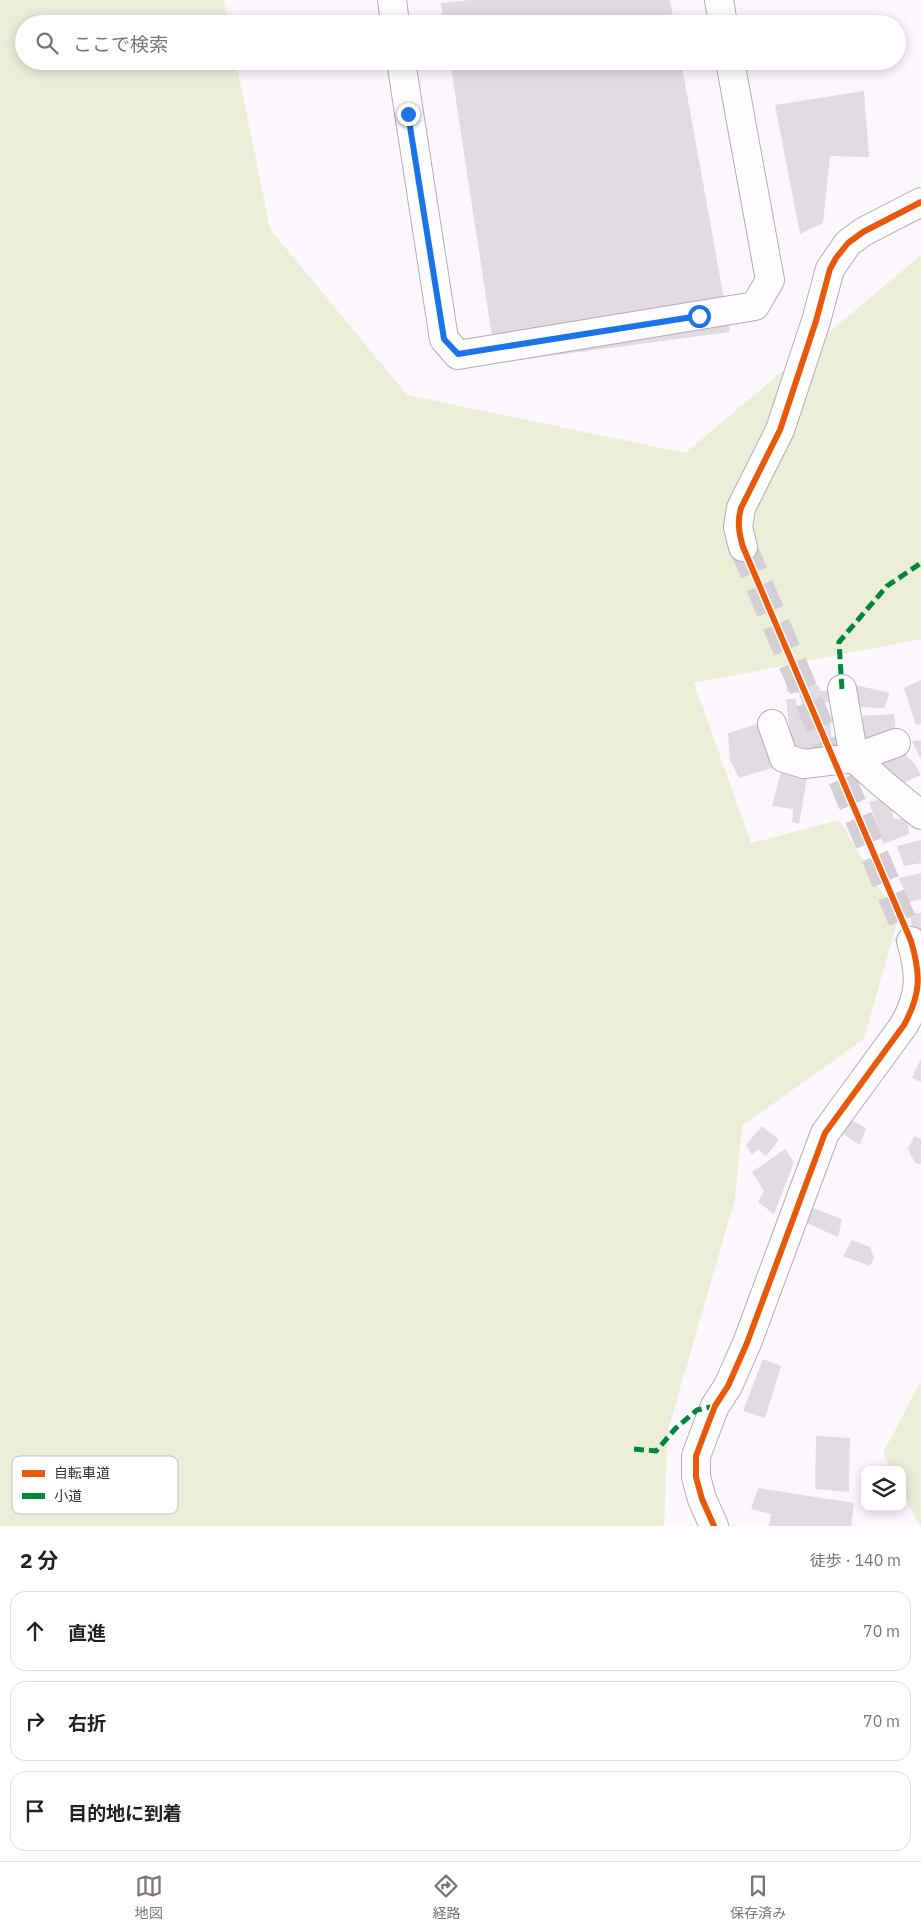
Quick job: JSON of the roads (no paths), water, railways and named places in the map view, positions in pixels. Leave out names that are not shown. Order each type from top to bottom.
[{"type":"street","points":[[392,0],[394,15]]},
{"type":"street","points":[[719,0],[722,15]]},
{"type":"street","points":[[402,70],[444,339],[458,354],[755,306],[770,280],[732,70]]},
{"type":"street","points":[[743,546],[738,528],[741,508],[780,430],[816,321],[830,269],[848,243],[863,232],[921,202]]},
{"type":"street","points":[[842,689],[854,758],[882,784],[921,815]]},
{"type":"street","points":[[772,724],[784,758],[804,764],[854,758],[896,743]]},
{"type":"street","points":[[714,1526],[702,1499],[696,1477],[696,1456],[715,1406],[728,1386],[747,1343],[825,1133],[915,1015],[918,965],[911,941]]},
{"type":"tunnel","points":[[743,547],[911,941]]}]
